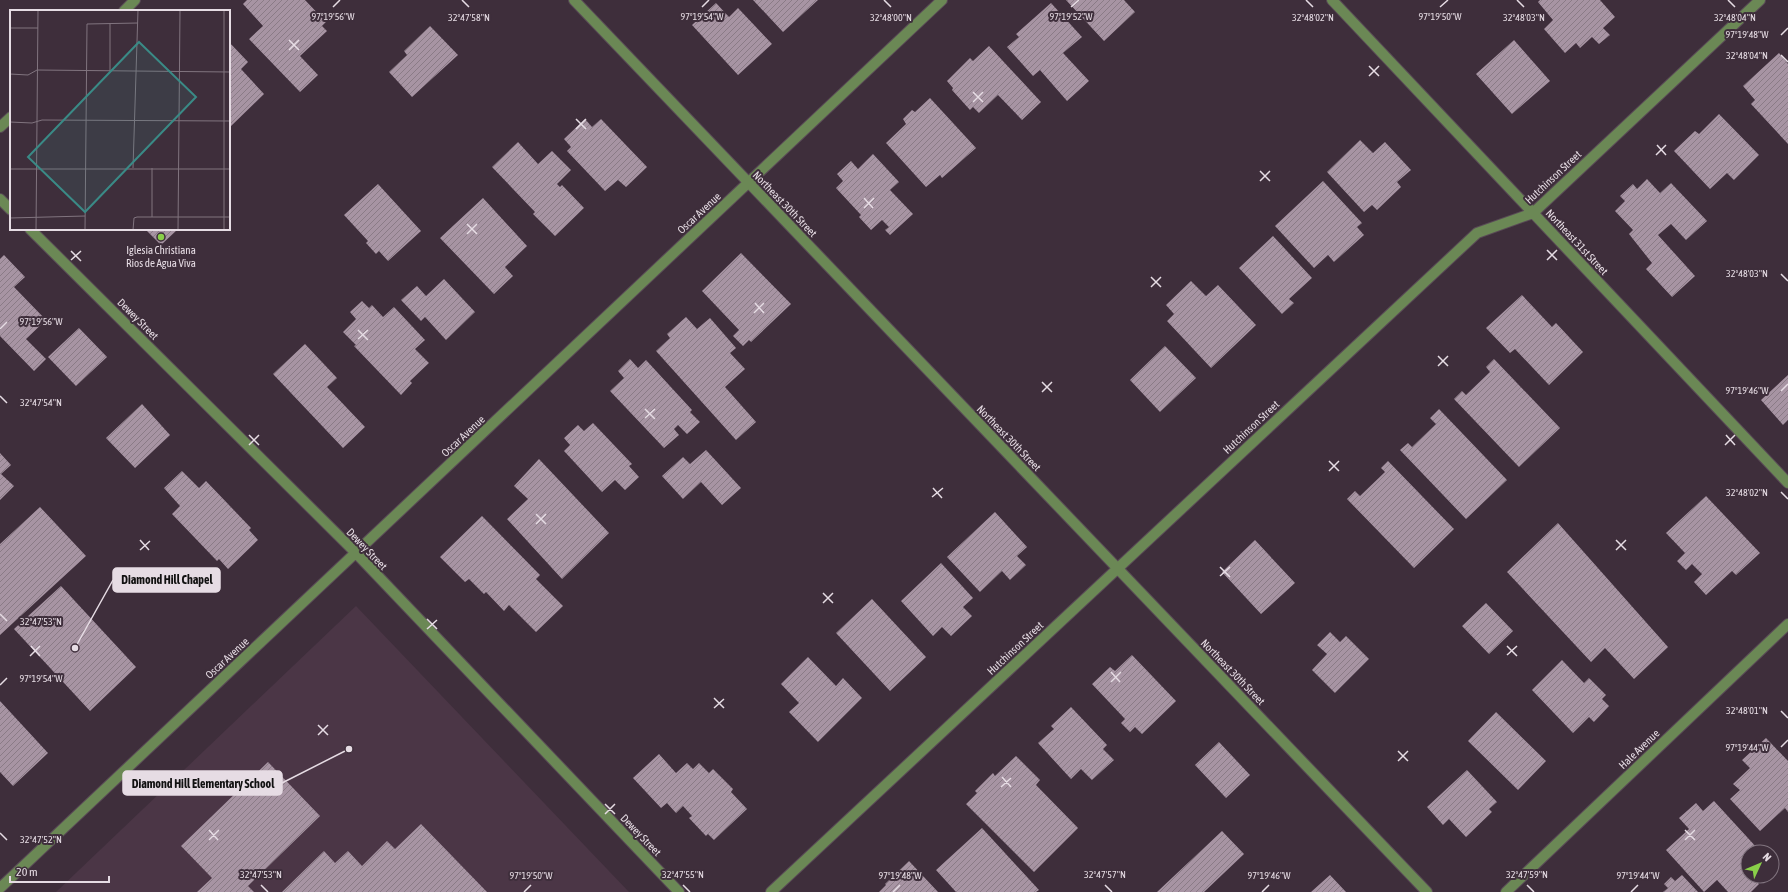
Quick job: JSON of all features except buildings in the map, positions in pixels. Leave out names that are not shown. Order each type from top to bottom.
[{"type":"street","points":[[125,10],[135,0]]},
{"type":"street","name":"Northeast 30th Street","points":[[574,0],[1426,892]]},
{"type":"street","name":"Oscar Avenue","points":[[0,888],[942,0]]},
{"type":"street","name":"Northeast 31st Street","points":[[1332,0],[1788,482]]},
{"type":"street","name":"Hutchinson Street","points":[[771,892],[1477,233],[1533,213],[1760,0]]},
{"type":"street","points":[[0,127],[10,118]]},
{"type":"street","points":[[0,199],[10,209]]},
{"type":"street","name":"Dewey Street","points":[[31,230],[356,553],[679,892]]},
{"type":"street","name":"Hale Avenue","points":[[1506,892],[1788,624]]},
{"type":"shaded area","points":[[356,606],[629,892],[56,892]]},
{"type":"place","name":"Iglesia Christiana Rios de Agua Viva","points":[[161,237]]},
{"type":"place","name":"Diamond Hill Chapel","points":[[75,648]]},
{"type":"place","name":"Diamond Hill Elementary School","points":[[349,749]]}]
